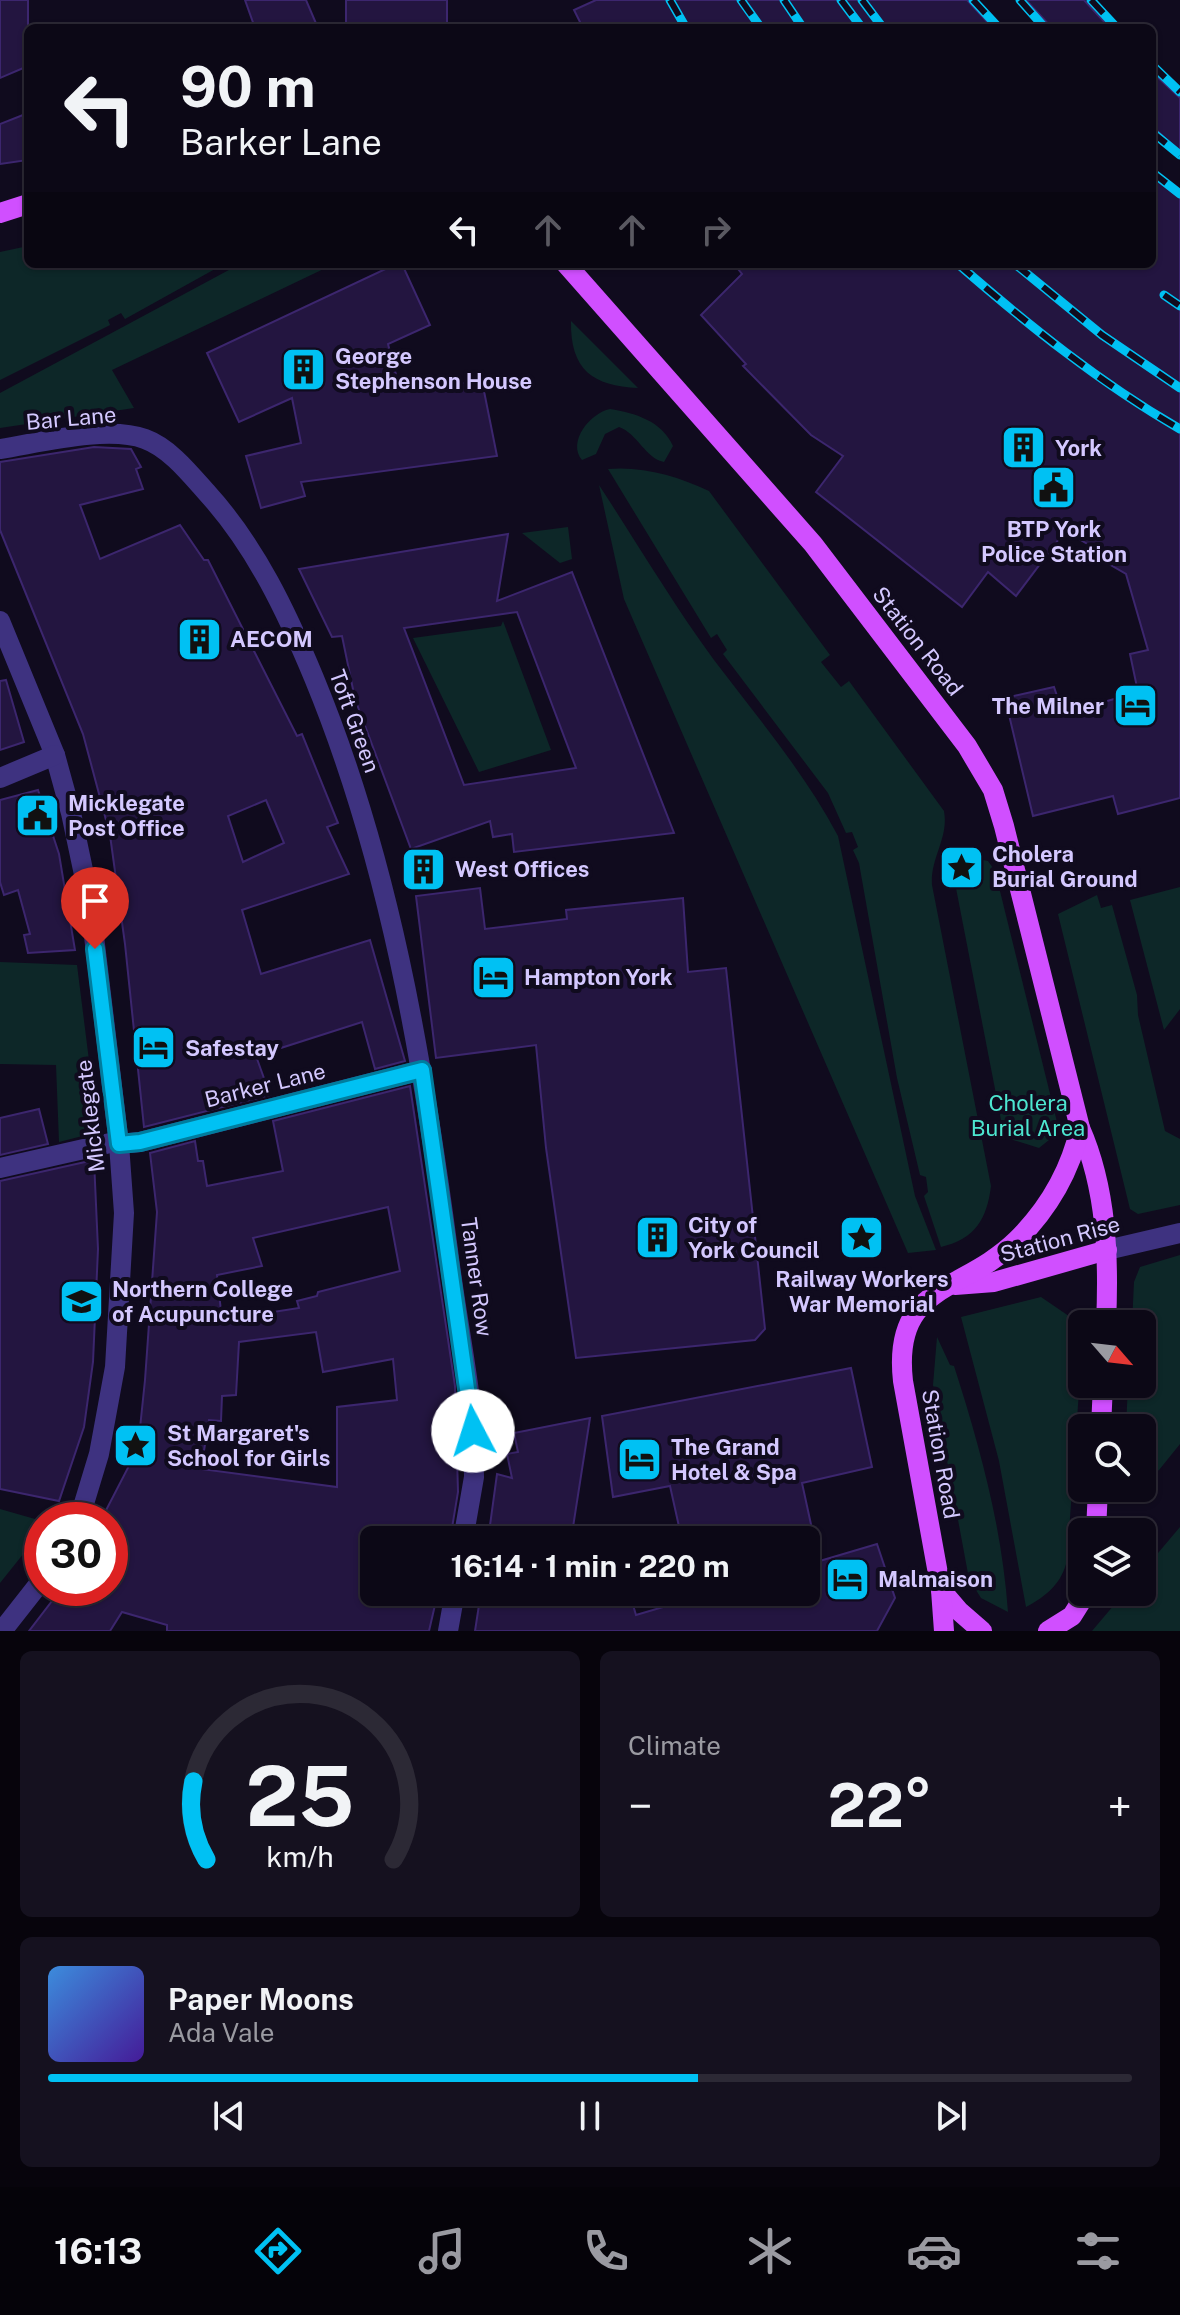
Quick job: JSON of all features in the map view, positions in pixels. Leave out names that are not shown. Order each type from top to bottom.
[{"type":"main road","points":[[0,213],[24,205]]},
{"type":"main road","name":"Station Road","points":[[570,268],[813,544],[933,697],[993,790],[1080,1128],[1093,1158],[1107,1250],[1106,1310]]},
{"type":"main road","points":[[952,1285],[1006,1249],[1034,1220],[1067,1173],[1080,1128]]},
{"type":"main road","name":"Station Rise","points":[[952,1285],[994,1282],[1107,1250]]},
{"type":"main road","name":"Station Road","points":[[943,1622],[941,1590],[900,1354],[906,1326],[922,1303],[952,1285]]},
{"type":"main road","points":[[941,1590],[982,1631]]},
{"type":"main road","points":[[1048,1631],[1072,1616],[1078,1606]]},
{"type":"main road","points":[[927,1631],[943,1622]]},
{"type":"street","name":"Bar Lane","points":[[0,449],[108,435],[145,439]]},
{"type":"street","name":"Toft Green","points":[[145,439],[181,464],[226,514],[271,585],[293,627],[331,718],[372,842],[422,1070]]},
{"type":"street","name":"Micklegate","points":[[0,621],[55,755],[71,813],[90,903],[119,1142],[124,1213],[115,1367],[99,1454],[84,1502]]},
{"type":"street","points":[[0,778],[55,755]]},
{"type":"street","name":"Barker Lane","points":[[0,1168],[119,1142],[140,1142],[422,1070]]},
{"type":"street","name":"Tanner Row","points":[[422,1070],[473,1424],[474,1477],[465,1526]]},
{"type":"street","name":"Station Rise","points":[[1107,1250],[1180,1233]]},
{"type":"street","points":[[2,1631],[24,1603]]},
{"type":"street","points":[[448,1631],[452,1606]]},
{"type":"green space","points":[[24,247],[24,268],[217,268],[125,319],[121,313],[108,320],[110,325],[0,380],[0,252]]},
{"type":"green space","points":[[233,268],[326,268],[112,370],[134,408],[0,428],[0,393]]},
{"type":"green space","points":[[571,321],[638,388],[608,384],[587,372],[575,352]]},
{"type":"green space","points":[[610,409],[638,416],[662,430],[673,446],[664,462],[657,460],[619,427],[605,434],[596,454],[582,460],[577,445],[583,429],[595,416]]},
{"type":"green space","points":[[608,469],[660,473],[709,491],[830,655],[821,662],[841,687],[849,681],[944,811],[944,830],[932,885],[991,1186],[982,1218],[963,1239],[941,1247],[924,1196],[928,1192],[926,1177],[920,1175],[897,1078],[859,863],[853,850],[858,847],[852,832],[846,833],[828,793],[723,654],[727,650],[717,634],[711,638]]},
{"type":"green space","points":[[599,485],[684,617],[795,767],[838,836],[915,1196],[936,1250],[908,1253],[624,599]]},
{"type":"green space","points":[[568,527],[572,559],[560,563],[522,533]]},
{"type":"green space","points":[[503,621],[551,750],[479,772],[413,638],[501,626]]},
{"type":"green space","name":"Cholera Burial Area","points":[[969,857],[988,861],[995,871],[1057,1122],[1054,1136],[1039,1148],[1010,1139],[1002,1125],[955,883],[957,867]]},
{"type":"green space","points":[[1180,887],[1180,1009],[1164,1030],[1130,900]]},
{"type":"green space","points":[[1097,895],[1101,908],[1112,905],[1137,995],[1138,1015],[1165,1131],[1180,1139],[1180,1205],[1138,1214],[1130,1209],[1058,914]]},
{"type":"green space","points":[[0,962],[77,965],[98,1132],[59,1142],[56,1065],[0,1064]]},
{"type":"green space","points":[[1180,1255],[1180,1444],[1156,1472],[1156,1414],[1127,1414],[1127,1398],[1156,1398],[1156,1310],[1133,1310],[1134,1282],[1140,1267]]},
{"type":"green space","points":[[1041,1297],[1068,1315],[1068,1398],[1079,1398],[1077,1414],[1068,1414],[1068,1502],[1071,1502],[1067,1560],[1052,1588],[1026,1607],[999,1461],[961,1317]]},
{"type":"green space","points":[[937,1337],[950,1365],[954,1366],[981,1457],[1001,1549],[1008,1612],[981,1598],[969,1579],[933,1385]]},
{"type":"green space","points":[[0,1509],[24,1516],[24,1553],[0,1583]]},
{"type":"green space","points":[[1180,1527],[1180,1631],[1092,1631],[1113,1606],[1156,1606],[1156,1555]]},
{"type":"building","points":[[0,0],[28,0],[28,24],[24,24],[24,68],[0,78]]},
{"type":"building","points":[[245,0],[306,0],[316,24],[254,24]]},
{"type":"building","points":[[346,0],[447,0],[447,24],[346,24]]},
{"type":"building","points":[[596,0],[967,0],[989,24],[581,24],[574,10]]},
{"type":"building","points":[[1026,0],[1084,0],[1106,24],[1048,24]]},
{"type":"building","points":[[1156,76],[1180,98],[1180,152],[1156,130]]},
{"type":"building","points":[[24,115],[24,161],[0,164],[0,124]]},
{"type":"building","name":"York","points":[[1156,180],[1180,198],[1180,798],[1118,814],[1113,796],[1033,816],[1005,698],[1054,687],[1063,714],[1138,692],[1130,654],[1148,650],[1126,574],[1095,556],[1096,549],[1065,531],[1016,596],[988,572],[962,607],[816,492],[843,456],[811,435],[743,366],[746,364],[701,315],[742,274],[737,268],[1156,268]]},
{"type":"building","name":"George Stephenson House","points":[[388,268],[404,268],[430,325],[388,344],[400,390],[482,381],[497,456],[301,482],[305,496],[261,508],[246,456],[301,443],[292,398],[239,422],[207,353]]},
{"type":"building","points":[[94,447],[131,449],[141,467],[136,469],[143,489],[80,505],[100,559],[180,525],[204,560],[208,560],[297,736],[302,734],[338,823],[327,827],[349,874],[242,910],[261,974],[370,940],[405,1061],[375,1069],[362,1022],[256,1056],[270,1095],[144,1127],[110,835],[83,734],[0,530],[0,462]],"holes":[[[266,800],[284,843],[243,862],[228,816]]]},
{"type":"building","points":[[508,534],[497,601],[572,572],[674,833],[514,852],[512,834],[493,837],[490,821],[411,849],[355,699],[342,636],[332,637],[299,569]],"holes":[[[517,612],[576,768],[464,785],[404,628]]]},
{"type":"building","points":[[6,680],[24,742],[0,750],[0,681]]},
{"type":"building","points":[[38,790],[59,854],[75,950],[28,953],[24,935],[30,934],[18,890],[4,895],[0,882],[0,800]]},
{"type":"building","name":"City of York Council","points":[[480,888],[485,929],[567,919],[566,910],[683,898],[688,972],[726,968],[765,1329],[755,1340],[576,1358],[546,1148],[536,1045],[436,1058],[416,896]]},
{"type":"building","points":[[410,1086],[455,1386],[458,1492],[452,1526],[360,1526],[360,1606],[435,1606],[429,1631],[167,1631],[167,1625],[122,1612],[110,1631],[29,1631],[48,1606],[128,1606],[128,1502],[110,1502],[131,1462],[140,1428],[157,1212],[150,1153],[195,1141],[198,1161],[203,1161],[207,1186],[283,1171],[273,1121]],"holes":[[[388,1207],[400,1271],[318,1292],[317,1296],[297,1301],[299,1308],[222,1320],[217,1275],[262,1266],[253,1238]],[[316,1332],[323,1372],[393,1359],[397,1400],[337,1407],[337,1487],[201,1469],[209,1420],[221,1421],[222,1396],[236,1395],[239,1342]]]},
{"type":"building","points":[[39,1109],[48,1144],[0,1155],[0,1118]]},
{"type":"building","points":[[94,1160],[98,1249],[93,1362],[84,1427],[59,1501],[0,1489],[0,1181]]},
{"type":"building","name":"The Grand Hotel & Spa","points":[[851,1368],[872,1467],[802,1483],[811,1526],[679,1526],[670,1486],[613,1497],[602,1416]]},
{"type":"building","points":[[590,1418],[573,1526],[490,1526],[497,1474],[512,1478],[507,1454],[518,1452],[514,1433]]},
{"type":"building","name":"Malmaison","points":[[877,1544],[895,1598],[877,1631],[475,1631],[479,1606],[633,1606],[636,1615],[667,1606],[820,1606],[820,1561]]},
{"type":"railway","points":[[670,0],[684,24]]},
{"type":"railway","points":[[741,0],[758,24]]},
{"type":"railway","points":[[784,0],[800,24]]},
{"type":"railway","points":[[841,0],[859,24]]},
{"type":"railway","points":[[862,0],[880,24]]},
{"type":"railway","points":[[973,0],[995,24]]},
{"type":"railway","points":[[1020,0],[1041,24]]},
{"type":"railway","points":[[1091,0],[1113,24]]},
{"type":"railway","points":[[1156,69],[1180,92]]},
{"type":"railway","points":[[1156,135],[1180,155]]},
{"type":"railway","points":[[1156,175],[1180,194]]},
{"type":"railway","points":[[963,268],[1065,352],[1180,429]]},
{"type":"railway","points":[[1020,268],[1102,335],[1180,388]]},
{"type":"railway","points":[[1164,295],[1180,306]]},
{"type":"place","name":"George Stephenson House","points":[[304,369]]},
{"type":"place","name":"York","points":[[1024,448]]},
{"type":"place","name":"BTP York Police Station","points":[[1054,488]]},
{"type":"place","name":"AECOM","points":[[199,639]]},
{"type":"place","name":"The Milner","points":[[1135,706]]},
{"type":"place","name":"Micklegate Post Office","points":[[37,816]]},
{"type":"place","name":"Cholera Burial Ground","points":[[961,867]]},
{"type":"place","name":"West Offices","points":[[424,869]]},
{"type":"place","name":"Hampton York","points":[[493,977]]},
{"type":"place","name":"Safestay","points":[[154,1048]]},
{"type":"place","name":"City of York Council","points":[[657,1238]]},
{"type":"place","name":"Railway Workers War Memorial","points":[[862,1238]]},
{"type":"place","name":"Northern College of Acupuncture","points":[[81,1302]]},
{"type":"place","name":"St Margaret's School for Girls","points":[[136,1446]]},
{"type":"place","name":"The Grand Hotel & Spa","points":[[640,1460]]},
{"type":"place","name":"Malmaison","points":[[847,1579]]},
{"type":"route","points":[[95,949],[119,1144],[140,1142],[422,1070],[473,1431]]}]
